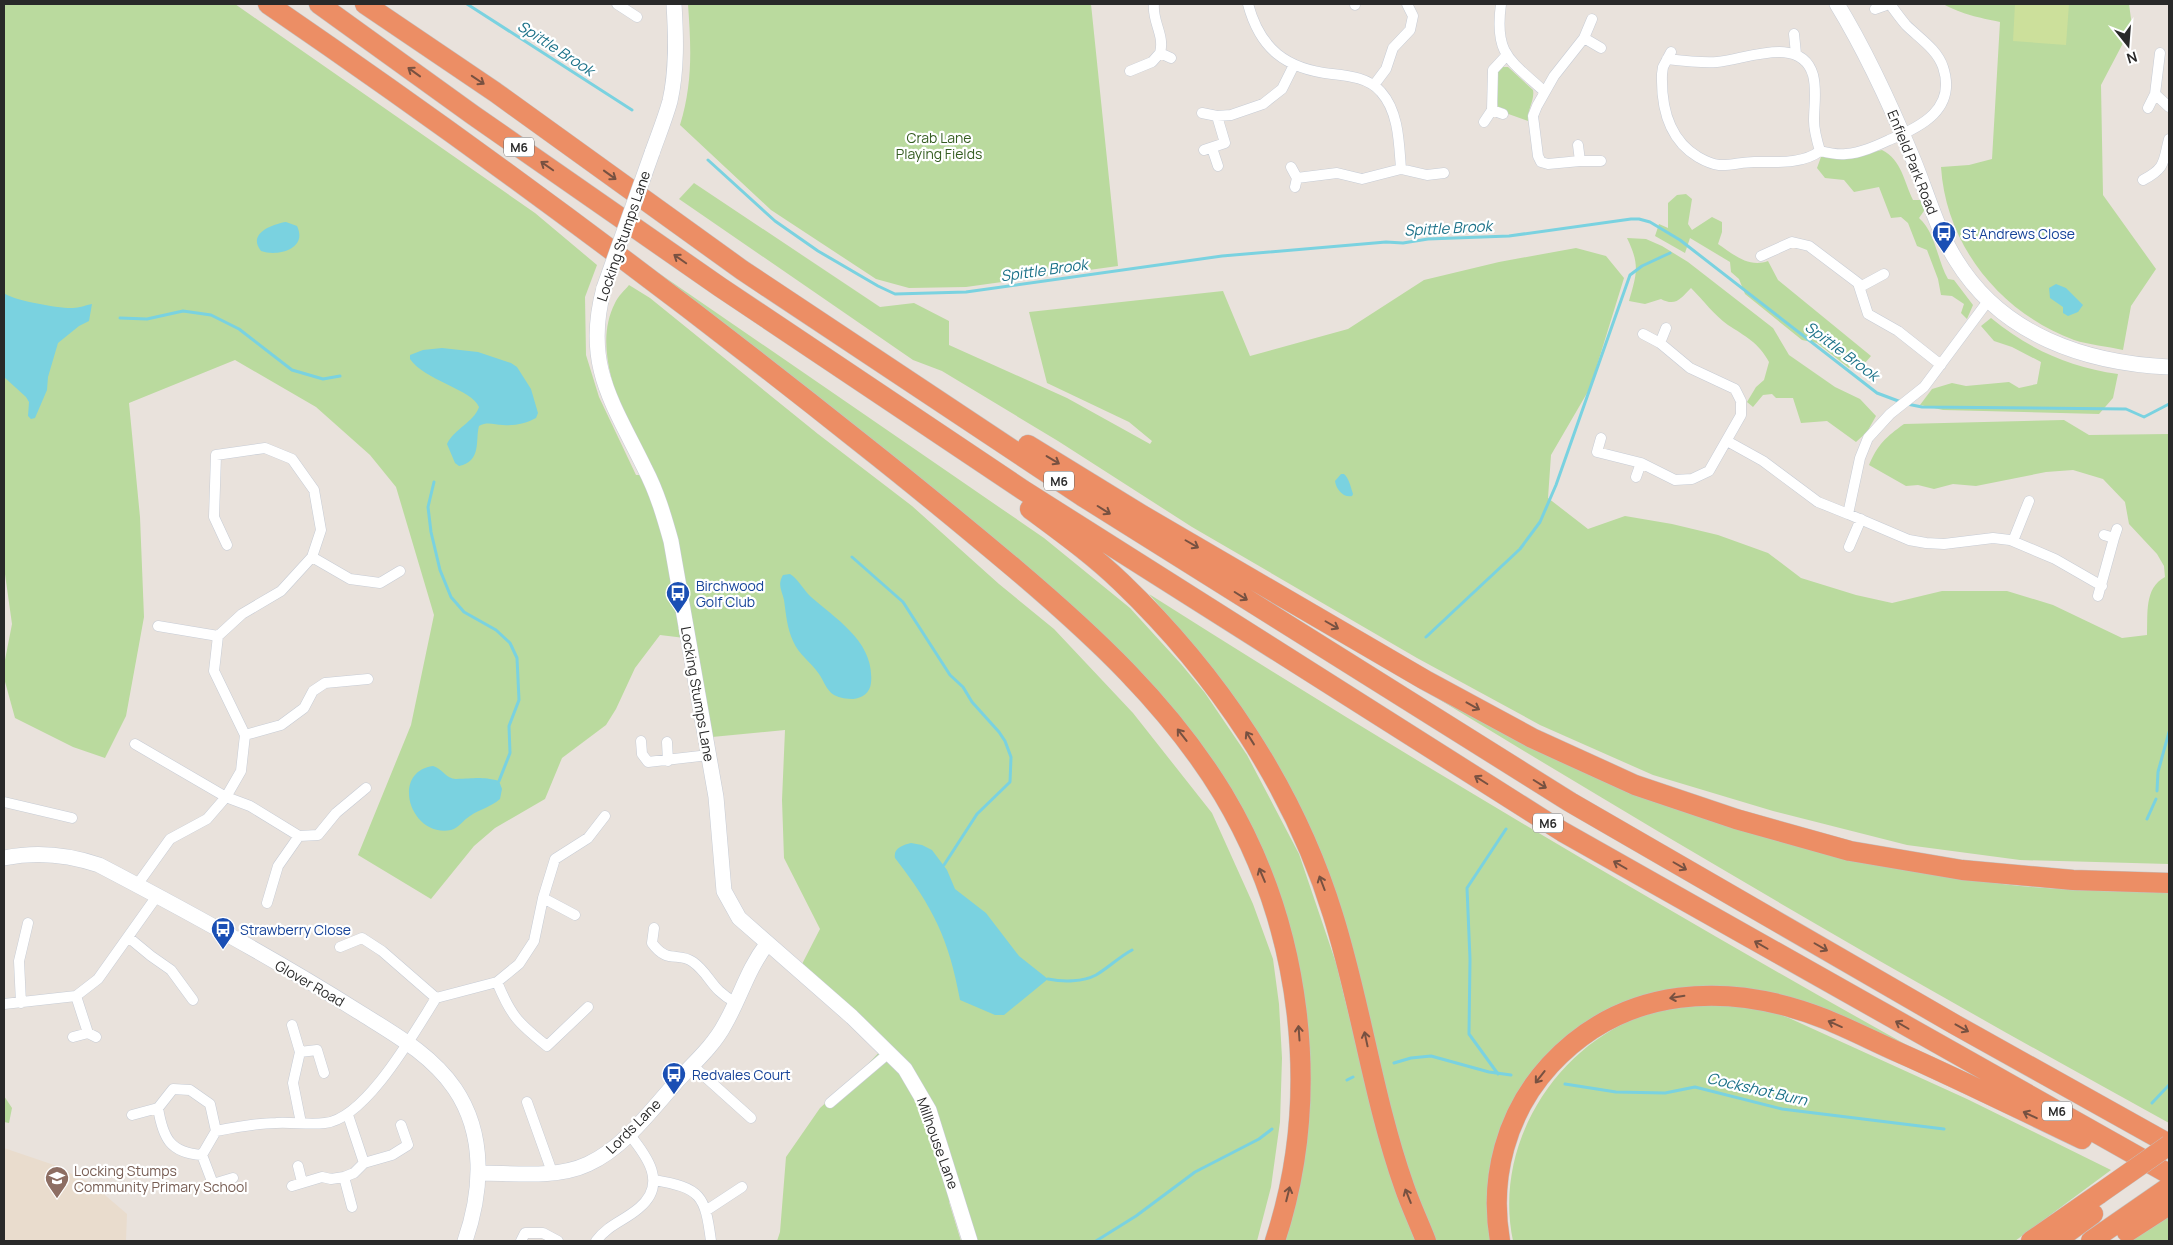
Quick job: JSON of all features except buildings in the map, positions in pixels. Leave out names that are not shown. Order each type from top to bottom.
[{"type":"highway","points":[[268,4],[370,73],[628,263],[830,418],[917,487],[1045,594],[1126,669],[1161,709],[1184,738],[1222,793],[1242,829],[1265,881],[1279,922],[1291,971],[1298,1016],[1300,1062],[1299,1118],[1290,1183],[1275,1241]]},
{"type":"highway","name":"M6","points":[[319,4],[720,287],[1039,500],[1563,832],[2169,1174]]},
{"type":"highway","name":"M6","points":[[365,4],[495,92],[742,270],[1082,496],[1570,802],[1954,1024],[2169,1144]]},
{"type":"highway","points":[[742,270],[1142,515],[1425,680],[1532,738],[1635,785],[1736,818],[1850,851],[1962,870],[2074,880],[2169,883]]},
{"type":"highway","points":[[720,287],[1084,549],[1156,617],[1218,692],[1248,734],[1277,782],[1333,914],[1348,965],[1390,1140],[1404,1186],[1426,1241]]},
{"type":"highway","points":[[1500,1241],[1496,1207],[1501,1160],[1509,1130],[1524,1099],[1540,1076],[1562,1053],[1585,1034],[1614,1016],[1639,1006],[1693,995],[1758,1000],[1824,1019],[1922,1063],[2169,1181]]},
{"type":"highway","points":[[2056,1241],[2169,1144]]},
{"type":"highway","points":[[2031,1241],[2169,1159]]},
{"type":"highway","points":[[2112,1241],[2140,1217],[2169,1187]]},
{"type":"highway","points":[[2091,1241],[2169,1205]]},
{"type":"street","points":[[617,4],[637,18]]},
{"type":"street","name":"Locking Stumps Lane","points":[[674,4],[676,39],[670,100],[604,288],[596,326],[598,362],[604,386],[661,506],[671,541],[716,797],[724,891],[739,918],[890,1052]]},
{"type":"street","points":[[1130,71],[1152,62],[1160,53],[1162,42],[1154,19],[1154,4]]},
{"type":"street","points":[[1248,4],[1256,28],[1267,46],[1294,65],[1326,74],[1359,78],[1374,85],[1385,97],[1395,122],[1401,169]]},
{"type":"street","points":[[1374,85],[1386,69],[1393,48],[1410,30],[1413,16],[1407,4]]},
{"type":"street","points":[[1501,4],[1499,37],[1506,56],[1545,92]]},
{"type":"street","name":"Enfield Park Road","points":[[1837,4],[1872,68],[1903,134],[1945,239],[1956,260],[1988,301],[2002,314],[2028,331],[2062,348],[2103,359],[2169,367]]},
{"type":"street","points":[[1820,151],[1814,126],[1814,78],[1806,61],[1796,54],[1767,54],[1705,63],[1669,55],[1663,67],[1662,81],[1668,122],[1678,140],[1699,157],[1712,164],[1725,165],[1801,160],[1811,157],[1820,151],[1837,154],[1853,153],[1921,126],[1934,115],[1943,100],[1946,83],[1943,66],[1938,56],[1902,21],[1890,4],[1875,10]]},
{"type":"street","points":[[1592,18],[1584,38],[1545,92],[1533,116],[1539,159],[1548,164],[1580,160],[1601,160]]},
{"type":"street","points":[[1794,34],[1796,54]]},
{"type":"street","points":[[1584,38],[1601,48]]},
{"type":"street","points":[[1160,53],[1171,58]]},
{"type":"street","points":[[1484,122],[1492,110],[1494,93],[1493,70],[1506,56]]},
{"type":"street","points":[[2147,59],[2159,58],[2155,94],[2148,108]]},
{"type":"street","points":[[1202,113],[1217,116],[1242,112],[1271,100],[1282,89],[1294,65]]},
{"type":"street","points":[[2155,94],[2169,107]]},
{"type":"street","points":[[1492,110],[1502,114]]},
{"type":"street","points":[[1217,116],[1225,143],[1208,149],[1218,166]]},
{"type":"street","points":[[2143,180],[2157,172],[2162,166],[2169,139]]},
{"type":"street","points":[[1578,145],[1580,160]]},
{"type":"street","points":[[1291,166],[1296,183],[1337,173],[1362,179],[1401,169],[1427,175],[1444,173]]},
{"type":"street","points":[[2162,166],[2169,175]]},
{"type":"street","points":[[1761,256],[1786,244],[1797,242],[1815,249],[1855,279],[1860,287],[1864,308],[1868,314],[1898,331],[1941,364]]},
{"type":"street","points":[[1860,287],[1884,274]]},
{"type":"street","points":[[1848,514],[1864,447],[1875,428],[1924,387],[1988,301]]},
{"type":"street","points":[[1660,343],[1666,328]]},
{"type":"street","points":[[1601,438],[1597,452],[1641,462],[1675,480],[1692,480],[1709,471],[1727,441],[1742,410],[1738,392],[1727,384],[1683,364],[1660,343],[1643,334]]},
{"type":"street","points":[[1727,441],[1762,461],[1818,502],[1909,540],[1944,544],[1993,538],[2013,541],[2055,559],[2100,591],[2112,534]]},
{"type":"street","points":[[137,885],[170,839],[207,819],[226,797],[241,770],[245,734],[214,671],[218,636],[242,614],[281,591],[312,557],[321,530],[314,490],[292,459],[265,448],[216,455],[214,517],[227,545]]},
{"type":"street","points":[[1636,477],[1641,462]]},
{"type":"street","points":[[2013,541],[2029,501]]},
{"type":"street","points":[[1849,546],[1861,519]]},
{"type":"street","points":[[312,557],[350,579],[380,583],[400,571]]},
{"type":"street","points":[[158,626],[218,636]]},
{"type":"street","points":[[245,734],[282,725],[304,708],[313,691],[325,682],[368,679]]},
{"type":"street","points":[[641,741],[642,754],[648,762],[709,756]]},
{"type":"street","points":[[667,742],[668,761]]},
{"type":"street","points":[[135,744],[226,797],[250,806],[299,836],[318,835],[336,813],[366,788]]},
{"type":"street","points":[[4,802],[72,818]]},
{"type":"street","points":[[216,1130],[246,1125],[327,1123],[348,1115],[370,1093],[407,1043],[436,998],[497,982],[519,964],[534,941],[543,898],[555,859],[588,838],[606,816]]},
{"type":"street","points":[[267,903],[278,866],[299,836]]},
{"type":"street","name":"Glover Road","points":[[4,858],[46,854],[77,858],[99,866],[137,885],[308,981],[407,1043],[441,1070],[456,1090],[474,1132],[479,1173],[474,1213],[465,1241]]},
{"type":"street","points":[[4,1004],[76,996],[98,978],[156,896]]},
{"type":"street","points":[[543,898],[575,915]]},
{"type":"street","points":[[21,1003],[19,961],[28,923]]},
{"type":"street","points":[[654,928],[652,943],[658,951],[673,958],[685,957],[695,963],[719,993],[735,1002]]},
{"type":"street","points":[[128,937],[172,970],[193,1000]]},
{"type":"street","points":[[340,947],[362,938],[382,951],[436,998]]},
{"type":"street","name":"Lords Lane","points":[[479,1173],[569,1170],[588,1165],[607,1154],[629,1134],[712,1043],[725,1025],[750,968],[767,944]]},
{"type":"street","points":[[497,982],[507,1007],[521,1025],[547,1046],[588,1007]]},
{"type":"street","points":[[73,1037],[92,1035],[76,996]]},
{"type":"street","points":[[292,1025],[300,1052],[293,1083],[302,1123]]},
{"type":"street","points":[[300,1052],[317,1050],[324,1073]]},
{"type":"street","points":[[830,1103],[890,1052]]},
{"type":"street","name":"Millhouse Lane","points":[[890,1052],[905,1069],[929,1110],[970,1241]]},
{"type":"street","points":[[692,1065],[751,1118]]},
{"type":"street","points":[[132,1115],[158,1108],[173,1089],[190,1090],[210,1104],[216,1130],[202,1155]]},
{"type":"street","points":[[526,1102],[552,1172]]},
{"type":"street","points":[[158,1108],[161,1128],[169,1142],[188,1154],[202,1155]]},
{"type":"street","points":[[348,1115],[364,1163]]},
{"type":"street","points":[[292,1186],[322,1177],[331,1179],[344,1177],[354,1173],[364,1163],[392,1155],[408,1145],[401,1125]]},
{"type":"street","points":[[596,1241],[616,1222],[639,1208],[648,1197],[654,1180],[651,1166],[644,1153],[629,1134]]},
{"type":"street","points":[[202,1155],[213,1184],[234,1178]]},
{"type":"street","points":[[298,1166],[302,1182]]},
{"type":"street","points":[[344,1177],[352,1207]]},
{"type":"street","points":[[654,1180],[690,1189],[700,1198],[707,1210],[711,1241]]},
{"type":"street","points":[[707,1210],[742,1187]]},
{"type":"street","points":[[521,1241],[526,1233],[543,1233],[558,1241]]},
{"type":"shaded area","name":"Locking Stumps Community Primary School","points":[[4,1148],[54,1165],[92,1184],[127,1214],[126,1241],[4,1241]]},
{"type":"green space","name":"Birchwood Golf Club","points":[[4,4],[235,4],[535,213],[597,265],[585,297],[586,355],[599,397],[636,475],[653,475],[615,391],[606,345],[608,323],[615,303],[629,285],[650,298],[818,434],[912,506],[999,584],[1054,629],[1133,713],[1212,813],[1253,904],[1273,959],[1279,1004],[1282,1058],[1280,1122],[1271,1187],[1257,1241],[976,1241],[961,1196],[949,1202],[961,1241],[777,1241],[780,1232],[786,1157],[820,1108],[887,1044],[801,966],[820,929],[784,858],[782,800],[785,730],[712,737],[693,639],[660,635],[635,668],[616,709],[606,725],[562,758],[545,799],[495,828],[474,846],[431,899],[358,855],[411,725],[434,615],[396,487],[370,455],[316,407],[235,360],[129,403],[140,517],[144,617],[126,716],[105,758],[73,747],[15,718],[4,678],[4,665],[12,624],[4,567]]},
{"type":"green space","name":"Crab Lane Playing Fields","points":[[688,4],[1091,4],[1118,266],[966,287],[909,288],[876,279],[771,210],[680,125],[687,94],[690,65]]},
{"type":"green space","points":[[1943,4],[2129,4],[2132,26],[2101,85],[2103,195],[2156,269],[2131,306],[2123,350],[2074,340],[2048,328],[2023,313],[2001,294],[1982,273],[1966,249],[1954,224],[1945,196],[1941,167],[1969,165],[1992,159],[2000,22],[1964,13]]},
{"type":"green space","points":[[2015,4],[2069,4],[2066,45],[2013,41]]},
{"type":"green space","points":[[1502,67],[1508,67],[1533,90],[1528,121],[1500,111],[1496,82],[1497,73]]},
{"type":"green space","points":[[1882,150],[1889,154],[1898,165],[1913,200],[1924,200],[1926,208],[1919,218],[1925,224],[1933,239],[1948,279],[1954,280],[1973,305],[1967,319],[1961,313],[1964,304],[1952,296],[1941,295],[1938,279],[1927,250],[1917,246],[1908,223],[1901,217],[1891,218],[1879,187],[1854,192],[1844,180],[1825,178],[1817,168],[1821,157],[1830,155],[1861,155]]},
{"type":"green space","points":[[694,183],[880,307],[914,303],[949,321],[949,345],[1067,398],[1150,444],[1152,441],[1129,422],[1047,383],[1029,312],[1223,291],[1250,356],[1348,329],[1424,280],[1499,262],[1576,248],[1606,256],[1624,278],[1590,388],[1551,455],[1548,498],[1588,529],[1625,516],[1672,524],[1718,535],[1768,553],[1801,578],[1856,595],[1892,603],[1942,591],[2007,591],[2053,605],[2122,638],[2147,635],[2148,602],[2153,588],[2165,577],[2164,566],[2157,554],[2129,524],[2125,502],[2103,479],[2073,470],[2046,472],[1976,486],[1953,484],[1934,489],[1918,485],[1906,486],[1869,465],[1883,442],[1904,424],[2064,420],[2089,435],[2169,434],[2169,864],[2020,860],[1907,845],[1773,811],[1653,775],[1540,725],[1417,658],[1192,527],[1058,441],[942,371],[913,360],[679,199]]},
{"type":"green space","points":[[1686,194],[1692,199],[1688,224],[1692,230],[1712,217],[1722,222],[1722,232],[1718,244],[1748,262],[1761,263],[1768,261],[1778,280],[1871,356],[1865,363],[1857,360],[1849,368],[1817,343],[1802,340],[1745,294],[1739,279],[1731,272],[1730,262],[1690,238],[1685,253],[1655,236],[1659,224],[1668,228],[1668,203],[1677,195]]},
{"type":"green space","points":[[1627,238],[1646,239],[1662,246],[1688,262],[1773,328],[1789,355],[1835,387],[1860,399],[1876,416],[1867,432],[1856,442],[1827,421],[1801,423],[1793,398],[1776,398],[1772,394],[1763,395],[1753,407],[1747,402],[1756,387],[1764,380],[1769,362],[1765,355],[1751,340],[1718,317],[1691,288],[1674,302],[1661,299],[1645,304],[1629,301],[1636,269],[1634,255]]},
{"type":"green space","points":[[631,254],[1044,538],[1130,608],[1205,693],[1247,755],[1299,854],[1336,963],[1382,1150],[1415,1241],[1282,1241],[1302,1171],[1306,1140],[1275,895],[1151,689]]},
{"type":"green space","points":[[1991,318],[2020,339],[2050,355],[2083,367],[2118,374],[2113,398],[2099,414],[1943,410],[1920,405],[1932,389],[1952,383],[1966,386],[2009,382],[2019,388],[2037,384],[2041,362],[2012,347],[1994,341],[1981,326]]},
{"type":"green space","points":[[1149,594],[1343,715],[1540,834],[1937,1062],[1787,998],[1750,989],[1713,986],[1675,989],[1639,999],[1523,1093],[1493,1241],[1431,1241],[1403,1162],[1349,945],[1197,649]]},
{"type":"green space","points":[[1393,671],[1609,779],[1979,881],[2026,887],[2074,890],[2169,892],[2169,1123],[1973,1014],[1778,902],[1585,788]]},
{"type":"green space","points":[[1719,1003],[1772,1012],[1789,1018],[1967,1099],[2111,1170],[2015,1241],[1513,1241],[1509,1207],[1512,1174],[1520,1141],[1534,1111],[1552,1082],[1575,1057],[1601,1036],[1631,1020],[1663,1010]]},
{"type":"green space","points":[[4,1096],[12,1108],[9,1123],[4,1122]]},
{"type":"green space","points":[[2169,1215],[2169,1241],[2130,1241]]},
{"type":"water","points":[[286,222],[297,226],[299,234],[295,246],[283,252],[268,253],[261,251],[257,245],[259,235],[274,225]]},
{"type":"water","points":[[2056,284],[2066,288],[2083,305],[2078,312],[2068,316],[2063,313],[2063,307],[2050,298],[2049,288]]},
{"type":"water","points":[[4,293],[37,304],[67,308],[92,304],[89,321],[79,326],[58,343],[48,377],[47,390],[35,418],[31,419],[28,416],[29,402],[26,397],[4,377]]},
{"type":"water","points":[[442,348],[478,352],[511,363],[517,367],[531,389],[538,413],[536,418],[521,424],[488,423],[479,426],[474,455],[471,460],[459,466],[455,463],[447,444],[454,434],[473,417],[479,407],[468,395],[426,373],[410,359],[410,355],[423,350]]},
{"type":"water","points":[[1341,474],[1344,474],[1349,481],[1352,496],[1346,496],[1337,487],[1335,481]]},
{"type":"water","points":[[790,574],[810,596],[842,623],[861,644],[871,668],[870,687],[862,696],[848,699],[831,693],[816,670],[796,646],[788,626],[780,585],[783,575]]},
{"type":"water","points":[[433,766],[453,779],[481,778],[499,781],[502,789],[500,799],[474,814],[456,828],[437,830],[425,824],[416,815],[409,791],[412,780],[420,771]]},
{"type":"water","points":[[911,843],[922,845],[932,850],[947,870],[955,889],[986,913],[1019,956],[1048,979],[1004,1015],[995,1015],[960,1000],[951,959],[938,924],[920,892],[895,858],[897,849]]},
{"type":"waterway","name":"Spittle Brook","points":[[467,4],[632,110]]},
{"type":"waterway","name":"Spittle Brook","points":[[708,160],[775,221],[818,251],[895,294],[966,292],[1222,256],[1386,242],[1403,243],[1428,239],[1509,236],[1639,219],[1650,222],[1680,240],[1877,393],[1901,402]]},
{"type":"waterway","points":[[1426,637],[1520,549],[1540,522],[1556,485],[1630,275],[1642,266],[1670,253]]},
{"type":"waterway","points":[[120,318],[147,319],[183,311],[211,315],[239,329],[292,370],[323,379],[340,376]]},
{"type":"waterway","name":"Spittle Brook","points":[[1907,404],[1922,407],[2126,409],[2144,417],[2169,404]]},
{"type":"waterway","points":[[434,482],[428,507],[431,532],[440,570],[451,597],[464,612],[496,630],[510,643],[517,658],[519,700],[509,726],[510,753],[499,781]]},
{"type":"waterway","points":[[852,557],[903,602],[950,675],[963,687],[972,702],[999,732],[1005,741],[1011,757],[1010,782],[977,814],[944,865]]},
{"type":"waterway","points":[[2157,791],[2158,772],[2169,732]]},
{"type":"waterway","points":[[2147,819],[2156,799]]},
{"type":"waterway","name":"Cockshot Burn","points":[[1498,1074],[1469,1034],[1470,959],[1467,888],[1506,829]]},
{"type":"waterway","points":[[1048,979],[1073,981],[1091,977],[1132,950]]},
{"type":"waterway","points":[[1394,1063],[1411,1058],[1431,1056],[1489,1072],[1511,1075]]},
{"type":"waterway","points":[[1347,1080],[1353,1077]]},
{"type":"waterway","name":"Cockshot Burn","points":[[1565,1084],[1616,1092],[1665,1093],[1695,1087],[1782,1109],[1944,1129]]},
{"type":"waterway","name":"Cockshot Burn","points":[[2152,1103],[2169,1085]]},
{"type":"waterway","points":[[1096,1241],[1136,1216],[1195,1172],[1259,1139],[1272,1129]]},
{"type":"place","name":"St Andrews Close","points":[[1944,254]]},
{"type":"place","name":"Birchwood Golf Club","points":[[678,614]]},
{"type":"place","name":"Strawberry Close","points":[[223,950]]},
{"type":"place","name":"Redvales Court","points":[[674,1095]]},
{"type":"place","name":"Locking Stumps Community Primary School","points":[[57,1199]]}]
